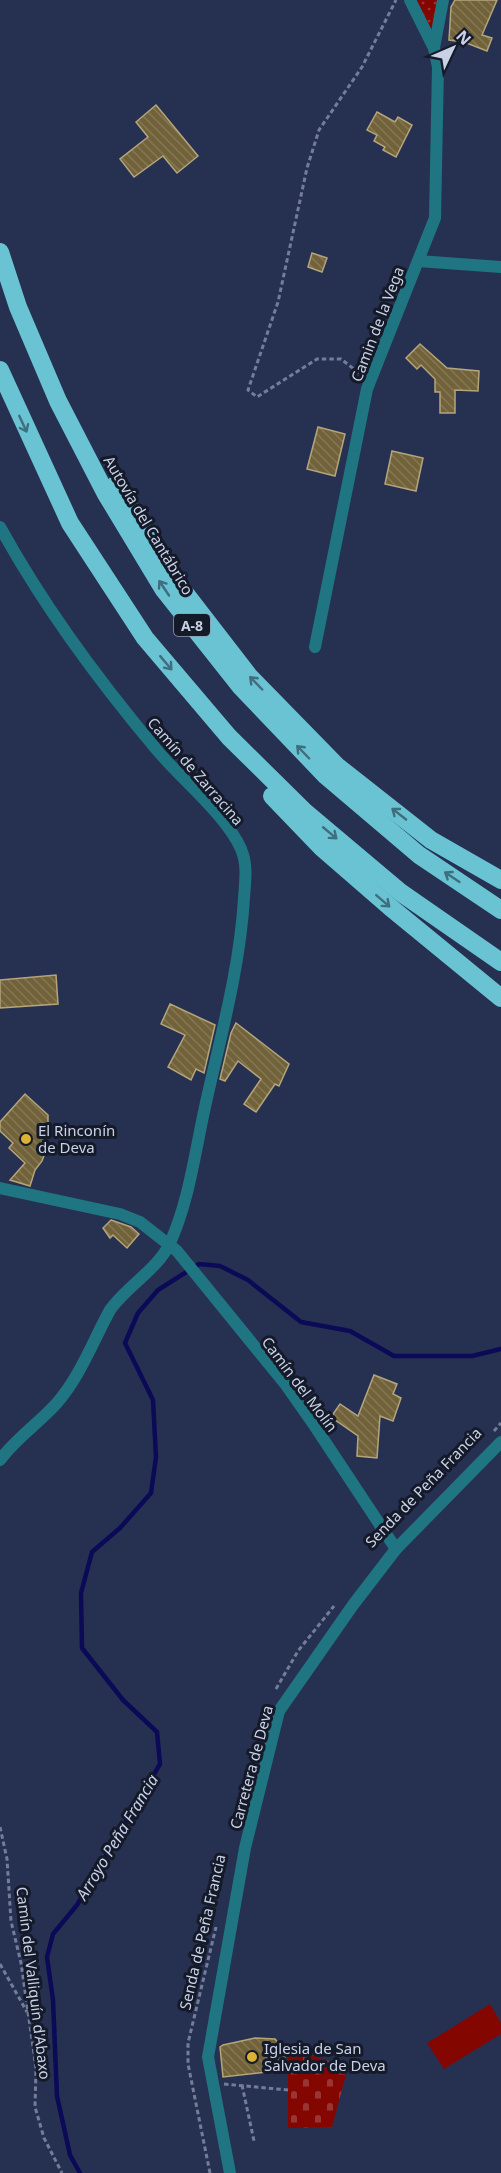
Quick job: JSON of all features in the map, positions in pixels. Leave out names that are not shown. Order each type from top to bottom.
[{"type":"highway","points":[[0,242],[68,398],[118,491],[178,584],[249,676],[337,766],[431,840],[501,880]]},
{"type":"highway","name":"Autovía del Cantábrico","points":[[0,252],[18,307],[58,401],[106,494],[164,590],[240,686],[326,776],[419,855],[501,910]]},
{"type":"highway","points":[[0,370],[70,523],[145,638],[228,737],[304,812],[400,891],[501,962]]},
{"type":"highway","points":[[228,737],[259,783],[322,848],[501,998]]},
{"type":"street","name":"Camin de la Vega","points":[[315,647],[367,389],[435,218],[438,67],[434,48],[410,0]]},
{"type":"street","name":"Camin de la Vega","points":[[434,48],[443,0]]},
{"type":"street","points":[[418,261],[501,267]]},
{"type":"street","name":"Camín de Zarracina","points":[[0,527],[17,558],[113,697],[172,769],[221,819],[241,849],[246,867],[243,924],[223,1025],[184,1198],[170,1245]]},
{"type":"street","name":"Camín del Molín","points":[[0,1188],[120,1214],[140,1222],[170,1245],[286,1385],[396,1549]]},
{"type":"street","points":[[0,1460],[11,1444],[56,1404],[72,1383],[117,1300],[160,1259],[170,1245]]},
{"type":"street","name":"Carretera de Deva","points":[[230,2173],[208,2057],[245,1848],[279,1711],[353,1605],[396,1549],[501,1442]]},
{"type":"path","points":[[370,381],[341,359],[317,359],[257,397],[248,390],[278,302],[307,168],[319,130],[362,67],[396,0]]},
{"type":"path","name":"Senda de Peña Francia","points":[[493,1431],[501,1423]]},
{"type":"path","points":[[276,1690],[298,1651],[338,1602]]},
{"type":"path","name":"Camín del Valliquín d'Abaxo","points":[[0,1827],[8,1859],[11,1921],[21,1963],[36,2068],[35,2107],[44,2138],[62,2173]]},
{"type":"path","name":"Senda de Peña Francia","points":[[210,2173],[188,2064],[188,2043],[218,1917]]},
{"type":"path","points":[[0,1964],[29,2017]]},
{"type":"path","points":[[212,2083],[288,2090]]},
{"type":"path","points":[[242,2085],[254,2141]]},
{"type":"green space","points":[[410,0],[443,0],[434,48]]},
{"type":"green space","points":[[490,2004],[501,2023],[501,2034],[444,2069],[427,2043]]},
{"type":"green space","points":[[288,2048],[348,2067],[332,2127],[288,2128]]},
{"type":"building","points":[[455,0],[497,0],[482,35],[492,38],[487,51],[464,42],[449,40],[451,7]]},
{"type":"building","points":[[156,105],[198,156],[177,173],[163,156],[134,177],[120,159],[148,137],[136,122]]},
{"type":"building","points":[[377,112],[395,122],[398,117],[412,125],[396,157],[383,150],[385,147],[374,141],[377,135],[367,130]]},
{"type":"building","points":[[312,253],[327,258],[322,272],[308,267]]},
{"type":"building","points":[[420,344],[447,368],[479,371],[478,391],[455,390],[455,413],[440,413],[440,392],[435,392],[435,379],[421,365],[417,369],[406,358]]},
{"type":"building","points":[[318,427],[345,434],[335,476],[307,469]]},
{"type":"building","points":[[392,451],[423,458],[416,491],[385,484]]},
{"type":"building","points":[[56,975],[58,1004],[0,1008],[0,980]]},
{"type":"building","points":[[170,1004],[215,1025],[204,1073],[196,1069],[191,1080],[168,1067],[185,1035],[161,1024]]},
{"type":"building","points":[[236,1023],[289,1064],[279,1086],[275,1084],[256,1112],[244,1104],[261,1079],[238,1061],[225,1081],[220,1079],[231,1033]]},
{"type":"building","name":"El Rinconín de Deva","points":[[25,1094],[48,1115],[48,1135],[38,1147],[45,1153],[35,1170],[30,1186],[10,1180],[25,1163],[9,1148],[13,1143],[0,1131],[0,1122]]},
{"type":"building","points":[[111,1220],[131,1227],[139,1234],[127,1248],[113,1235],[110,1238],[103,1228]]},
{"type":"building","points":[[374,1375],[397,1384],[393,1394],[401,1398],[393,1421],[380,1416],[377,1458],[357,1456],[358,1436],[331,1417],[340,1404],[358,1416]]},
{"type":"building","name":"Iglesia de San Salvador de Deva","points":[[255,2038],[275,2039],[285,2050],[285,2060],[275,2071],[223,2077],[220,2047]]},
{"type":"waterway","name":"Arroyo Peña Francia","points":[[80,2173],[70,2155],[57,2096],[53,2000],[47,1957],[53,1934],[77,1905],[160,1764],[157,1732],[123,1700],[82,1648],[81,1593],[92,1552],[120,1528],[151,1493],[156,1457],[153,1400],[125,1343],[138,1313],[158,1290],[199,1264],[220,1266],[248,1280],[301,1322],[350,1331],[394,1356],[472,1356],[501,1349]]},
{"type":"place","name":"El Rinconín de Deva","points":[[26,1139]]},
{"type":"place","name":"Iglesia de San Salvador de Deva","points":[[252,2057]]}]
